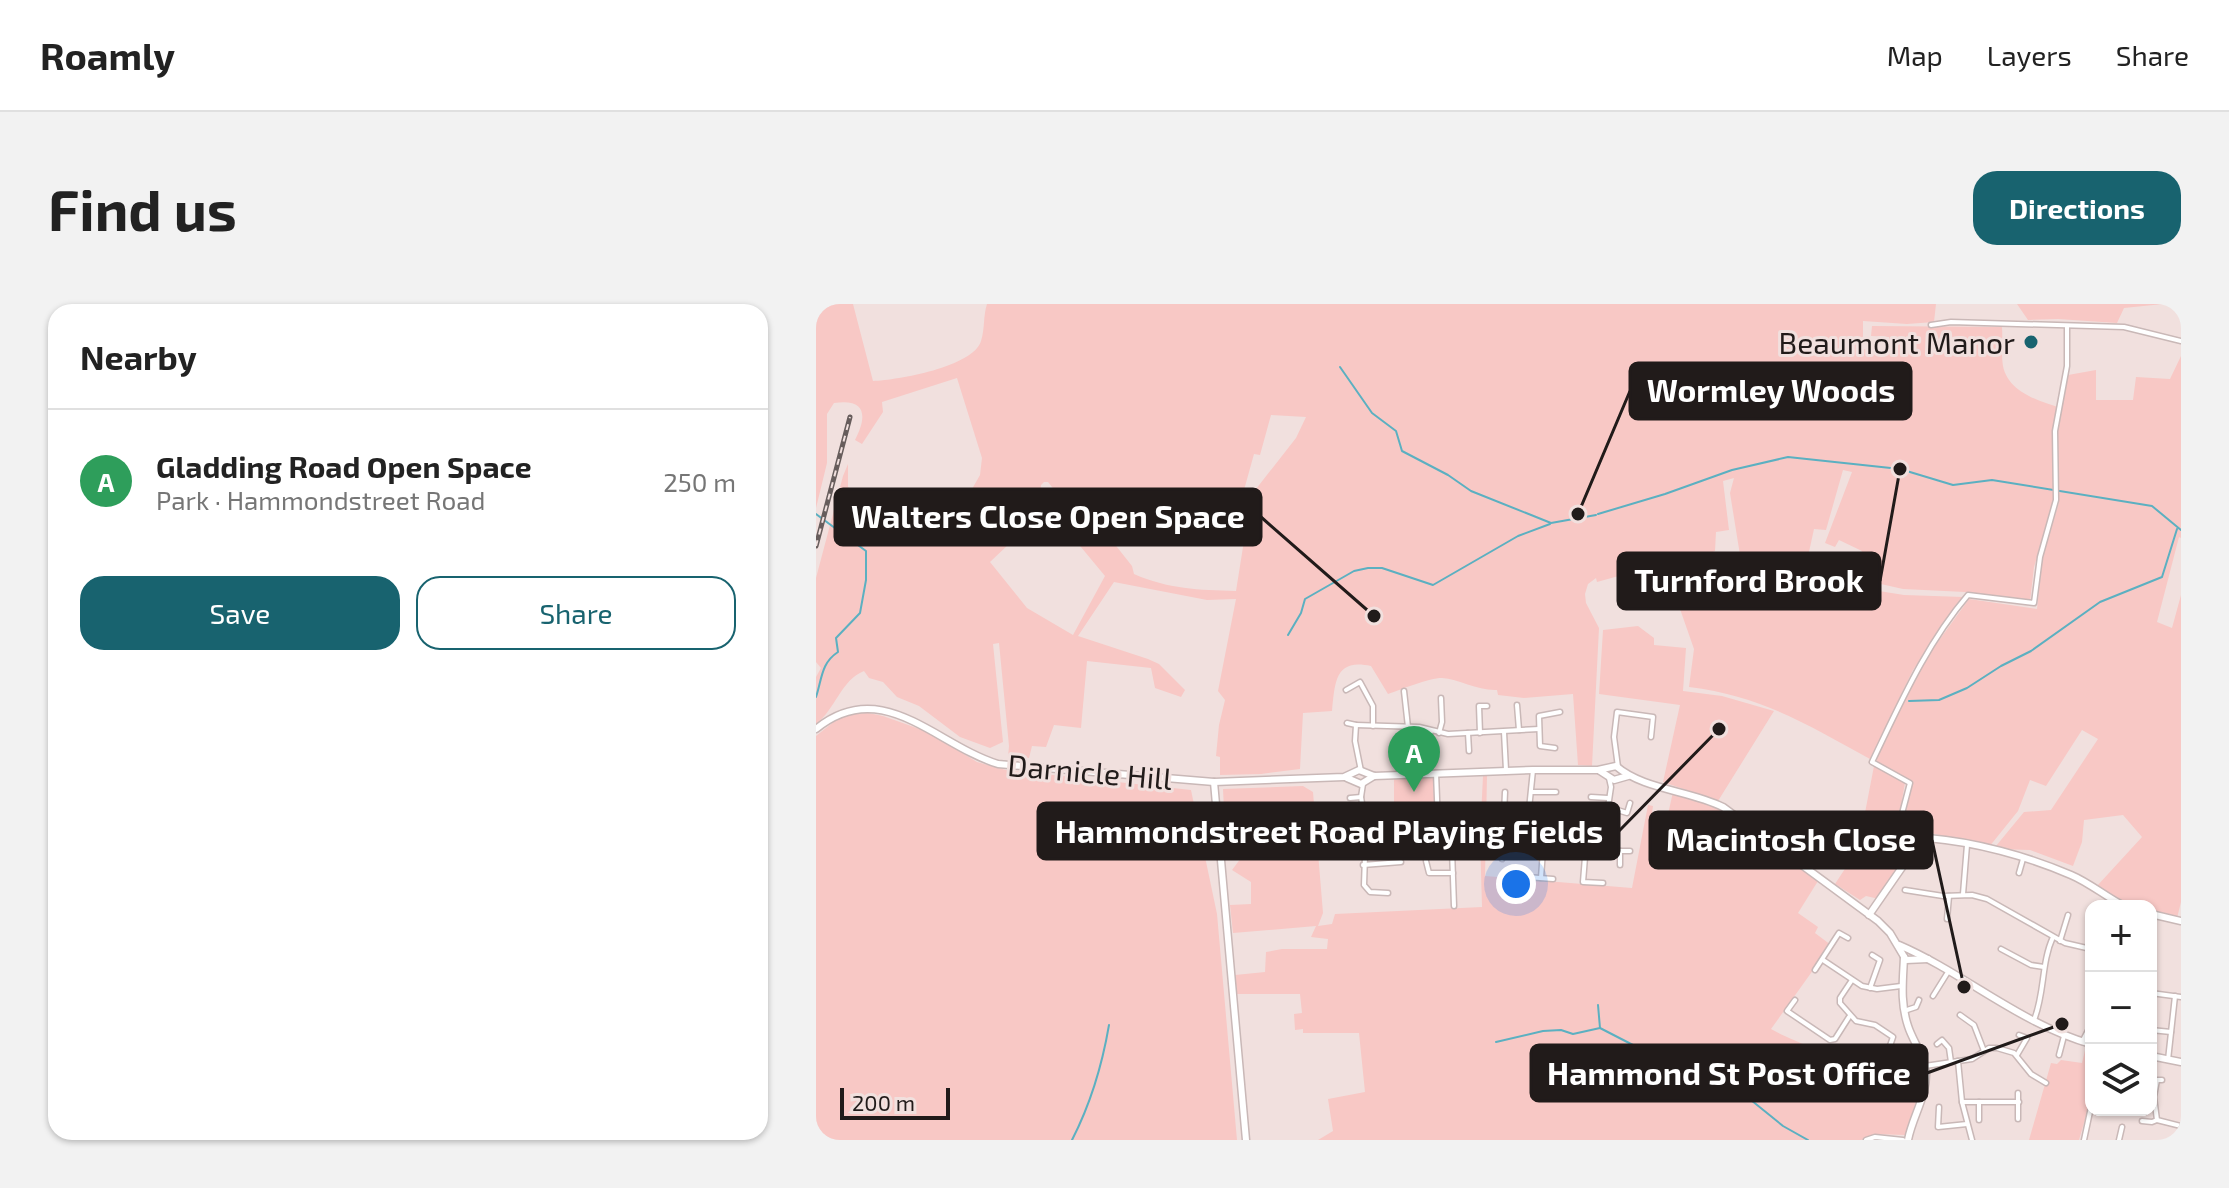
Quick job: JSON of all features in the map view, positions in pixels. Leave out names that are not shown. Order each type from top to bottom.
[{"type":"street","points":[[1931,325],[1978,322],[2124,327],[2181,341]]},
{"type":"street","points":[[2067,327],[2067,366],[2055,431],[2056,492],[2040,557],[2034,603],[1968,595],[1936,637],[1872,762],[1910,783],[1899,825],[1919,833],[1924,839],[1967,845],[2069,874],[2114,900]]},
{"type":"street","points":[[1346,690],[1360,682],[1373,706],[1373,726]]},
{"type":"street","points":[[1404,691],[1408,727]]},
{"type":"street","points":[[1439,733],[1441,698]]},
{"type":"street","points":[[1517,705],[1519,730]]},
{"type":"street","points":[[1480,733],[1479,706],[1487,706]]},
{"type":"street","name":"Darnicle Hill","points":[[816,729],[840,712],[855,708],[876,710],[922,725],[998,764],[1214,782],[1360,779]]},
{"type":"street","points":[[1610,711],[1656,718],[1651,737]]},
{"type":"street","points":[[1555,748],[1538,747],[1540,714],[1560,712]]},
{"type":"street","points":[[1603,883],[1580,882],[1585,857],[1591,847],[1592,816],[1606,815],[1608,807],[1617,758],[1614,737],[1617,712]]},
{"type":"street","points":[[1347,723],[1408,727],[1439,733],[1539,729]]},
{"type":"street","points":[[1356,725],[1366,829],[1363,865],[1366,890],[1388,893]]},
{"type":"street","points":[[1431,731],[1426,750],[1436,750]]},
{"type":"street","points":[[1504,732],[1506,771]]},
{"type":"street","points":[[1468,733],[1469,751]]},
{"type":"street","points":[[1528,819],[1533,770]]},
{"type":"street","points":[[1360,779],[1436,773],[1598,770],[1699,796],[1723,807],[1869,915],[1907,953],[1928,959],[2033,1021],[2085,1043]]},
{"type":"street","points":[[1436,773],[1438,824],[1452,850],[1454,906]]},
{"type":"street","points":[[1350,798],[1360,779]]},
{"type":"street","points":[[1214,782],[1246,1140]]},
{"type":"street","points":[[1505,792],[1502,856],[1510,853]]},
{"type":"street","points":[[1532,792],[1556,792]]},
{"type":"street","points":[[1591,797],[1608,798]]},
{"type":"street","points":[[1608,807],[1630,814],[1630,803]]},
{"type":"street","points":[[1336,816],[1364,813]]},
{"type":"street","points":[[1449,842],[1463,838],[1463,813]]},
{"type":"street","points":[[1503,818],[1528,819],[1544,836],[1541,878]]},
{"type":"street","points":[[1571,826],[1591,826]]},
{"type":"street","points":[[1869,915],[1924,839]]},
{"type":"street","points":[[1963,895],[1967,845]]},
{"type":"street","points":[[1591,847],[1630,851]]},
{"type":"street","points":[[1339,850],[1364,849]]},
{"type":"street","points":[[1620,851],[1620,865]]},
{"type":"street","points":[[2019,873],[2023,859]]},
{"type":"street","points":[[1426,861],[1429,873],[1453,873]]},
{"type":"street","points":[[1363,865],[1401,862]]},
{"type":"street","points":[[1527,877],[1553,879]]},
{"type":"street","points":[[1905,890],[1991,900],[2060,941],[2085,947]]},
{"type":"street","points":[[1947,919],[1949,896]]},
{"type":"street","points":[[2060,941],[2068,915]]},
{"type":"street","points":[[2157,915],[2181,921]]},
{"type":"street","points":[[1815,970],[1839,933],[1848,938]]},
{"type":"street","points":[[2033,1021],[2053,937]]},
{"type":"street","points":[[2001,949],[2031,965],[2044,967]]},
{"type":"street","points":[[1903,971],[1916,954],[1907,953]]},
{"type":"street","points":[[1866,1140],[1878,1137],[1906,1140],[1926,1086],[1925,1066],[1904,1011],[1901,986],[1907,953]]},
{"type":"street","points":[[1870,988],[1880,960],[1872,955]]},
{"type":"street","points":[[1913,960],[1928,959]]},
{"type":"street","points":[[1823,960],[1870,988],[1901,986]]},
{"type":"street","points":[[1933,996],[1948,972]]},
{"type":"street","points":[[1852,980],[1840,1000],[1849,1017],[1875,1025],[1893,1037],[1884,1063]]},
{"type":"street","points":[[2157,994],[2178,997],[2168,1060]]},
{"type":"street","points":[[1795,1000],[1787,1011],[1830,1040],[1835,1039],[1849,1017]]},
{"type":"street","points":[[1904,1011],[1916,1007],[1919,1000]]},
{"type":"street","points":[[1960,1015],[1974,1025],[1984,1051]]},
{"type":"street","points":[[2157,1031],[2171,1032]]},
{"type":"street","points":[[2017,1055],[2027,1038],[2019,1035]]},
{"type":"street","points":[[2059,1055],[2064,1036]]},
{"type":"street","points":[[2082,1042],[2085,1036]]},
{"type":"street","points":[[1937,1044],[1942,1040],[1946,1044],[1951,1062]]},
{"type":"street","points":[[1925,1066],[1975,1058],[1984,1051],[1997,1048],[2017,1055],[2031,1074],[2046,1083]]},
{"type":"street","points":[[2157,1057],[2181,1062]]},
{"type":"street","points":[[1958,1061],[1962,1102],[1972,1140]]},
{"type":"street","points":[[2157,1120],[2154,1093],[2157,1080],[2162,1080]]},
{"type":"street","points":[[2018,1093],[2018,1119]]},
{"type":"street","points":[[1962,1102],[2019,1102]]},
{"type":"street","points":[[1979,1102],[1979,1120]]},
{"type":"street","points":[[1939,1107],[1939,1127],[1967,1124]]},
{"type":"street","points":[[2084,1140],[2089,1116]]},
{"type":"street","points":[[2142,1121],[2157,1120],[2181,1126]]},
{"type":"street","points":[[2119,1140],[2122,1127]]},
{"type":"shaded area","points":[[816,304],[853,304],[873,381],[916,375],[964,358],[981,341],[987,304],[1936,304],[1934,322],[1863,321],[1863,349],[1889,350],[1889,337],[1871,336],[1872,326],[2002,327],[2003,366],[2011,383],[2035,399],[2062,408],[2068,375],[2096,370],[2096,400],[2133,400],[2136,377],[2170,379],[2181,356],[2181,538],[2157,622],[2172,628],[2181,595],[2181,902],[2177,918],[2157,913],[2157,900],[2122,900],[2097,886],[2142,837],[2123,815],[2084,820],[2082,842],[2073,866],[2030,850],[1996,849],[2024,812],[2051,810],[2098,739],[2082,730],[2046,786],[2030,780],[2018,811],[1989,847],[1902,826],[1911,781],[1877,762],[1877,755],[1924,661],[1969,599],[2037,609],[2042,559],[2059,502],[2054,501],[2034,567],[2030,602],[1965,592],[1903,589],[1854,578],[1855,566],[1862,551],[1839,540],[1835,547],[1825,543],[1852,472],[1843,470],[1826,530],[1814,529],[1807,561],[1775,565],[1740,555],[1730,493],[1734,478],[1723,481],[1729,530],[1716,532],[1715,551],[1702,559],[1666,557],[1631,562],[1633,572],[1597,582],[1596,578],[1588,584],[1586,603],[1599,628],[1592,766],[1578,765],[1573,694],[1524,698],[1498,695],[1497,690],[1442,678],[1388,694],[1371,666],[1359,664],[1344,669],[1339,675],[1332,711],[1303,713],[1300,769],[1220,775],[1220,757],[1216,756],[1225,700],[1218,691],[1236,599],[1207,600],[1114,582],[1078,636],[1159,664],[1185,690],[1181,697],[1155,688],[1151,668],[1087,661],[1081,728],[1054,725],[1046,747],[1032,746],[1029,758],[1008,757],[999,643],[993,644],[1003,742],[990,748],[960,737],[919,706],[897,697],[883,682],[869,678],[864,671],[849,681],[816,724],[816,677],[821,668],[816,662],[816,578],[843,476],[848,464],[848,487],[889,515],[939,511],[955,505],[972,489],[980,475],[982,458],[957,378],[882,402],[883,412],[862,444],[855,440],[862,417],[858,406],[834,403],[827,414],[827,463],[816,508]],"holes":[[[1271,415],[1306,417],[1296,438],[1256,489],[1255,504],[1250,503],[1236,591],[1171,586],[1134,574],[1132,566],[1113,542],[1117,529],[1112,527],[1105,537],[1092,534],[1089,518],[1100,506],[1107,506],[1122,523],[1196,508],[1193,494],[1244,490],[1254,454],[1260,455]],[[1048,482],[1056,492],[1049,506],[1051,511],[1105,576],[1073,635],[1027,608],[990,562],[1016,537],[1030,518],[1036,508],[1041,485]]]},
{"type":"shaded area","points":[[2017,304],[2163,304],[2124,308],[2117,323],[2028,320]]},
{"type":"shaded area","points":[[1790,571],[1904,595],[1963,597],[1913,670],[1870,759],[1762,705],[1689,687],[1694,649],[1680,609],[1765,588],[1764,608],[1769,608],[1792,580],[1783,573]]},
{"type":"shaded area","points":[[1638,626],[1654,638],[1654,645],[1686,648],[1683,691],[1722,696],[1774,711],[1718,801],[1663,782],[1680,705],[1599,694],[1603,630]]},
{"type":"shaded area","points":[[864,712],[928,732],[977,762],[1006,770],[1191,790],[1217,914],[1237,1140],[816,1140],[816,736],[841,716]]},
{"type":"shaded area","points":[[1874,766],[1905,783],[1897,828],[1920,836],[1879,899],[1866,896],[1860,900],[1835,884],[1858,849]]},
{"type":"shaded area","points":[[1483,776],[1487,776],[1485,876],[1632,888],[1648,805],[1653,806],[1651,821],[1666,823],[1673,792],[1711,805],[1729,815],[1714,838],[1727,846],[1741,825],[1818,881],[1798,913],[1818,927],[1815,933],[1831,945],[1771,1029],[1840,1065],[1848,1049],[1885,1065],[1919,1071],[1921,1086],[1905,1135],[1874,1134],[1861,1140],[1318,1140],[1333,1131],[1328,1099],[1365,1092],[1359,1033],[1303,1033],[1303,1029],[1295,1030],[1294,1014],[1302,1013],[1300,994],[1237,994],[1235,975],[1265,972],[1266,952],[1327,949],[1328,939],[1311,937],[1316,926],[1233,933],[1230,905],[1251,904],[1251,882],[1232,870],[1241,858],[1226,852],[1223,789],[1303,786],[1313,792],[1323,913],[1318,926],[1332,924],[1335,914],[1482,907],[1480,837]]},
{"type":"shaded area","points":[[1433,778],[1435,818],[1418,819],[1405,828],[1370,827],[1365,806],[1394,803],[1394,779]]},
{"type":"shaded area","points":[[2085,1050],[2086,1116],[2079,1140],[2029,1140],[2051,1063],[2057,1064],[2061,1060],[2082,1063]]},
{"type":"waterway","points":[[1340,367],[1372,413],[1396,431],[1402,451],[1471,491],[1551,523],[1596,515]]},
{"type":"waterway","points":[[1598,514],[1732,470],[1788,457],[1900,469],[1953,485],[1992,480],[2152,506],[2181,530]]},
{"type":"waterway","points":[[816,514],[866,551],[866,580],[860,613],[836,638],[838,652],[825,666],[816,697]]},
{"type":"waterway","points":[[1288,635],[1305,599],[1354,571],[1382,568],[1433,585],[1518,536],[1550,524]]},
{"type":"waterway","points":[[1909,701],[1939,700],[1967,688],[2031,651],[2100,602],[2162,577],[2177,529]]},
{"type":"waterway","points":[[1496,1042],[1543,1031],[1561,1030],[1573,1034],[1600,1028],[1598,1005]]},
{"type":"waterway","points":[[1072,1140],[1095,1084],[1109,1025]]},
{"type":"waterway","points":[[1600,1028],[1633,1045],[1668,1048],[1688,1058],[1741,1092],[1783,1126],[1808,1140]]},
{"type":"railway","points":[[816,546],[850,417]]},
{"type":"place","name":"Beaumont Manor","points":[[2031,342]]},
{"type":"place","name":"Turnford Brook","points":[[1900,469]]},
{"type":"place","name":"Wormley Woods","points":[[1578,514]]},
{"type":"place","name":"Walters Close Open Space","points":[[1374,616]]},
{"type":"place","name":"Hammondstreet Road Playing Fields","points":[[1719,729]]},
{"type":"place","name":"Gladding Road Open Space","points":[[1414,792]]},
{"type":"place","name":"Macintosh Close","points":[[1964,987]]},
{"type":"place","name":"Hammond St Post Office","points":[[2062,1024]]}]
